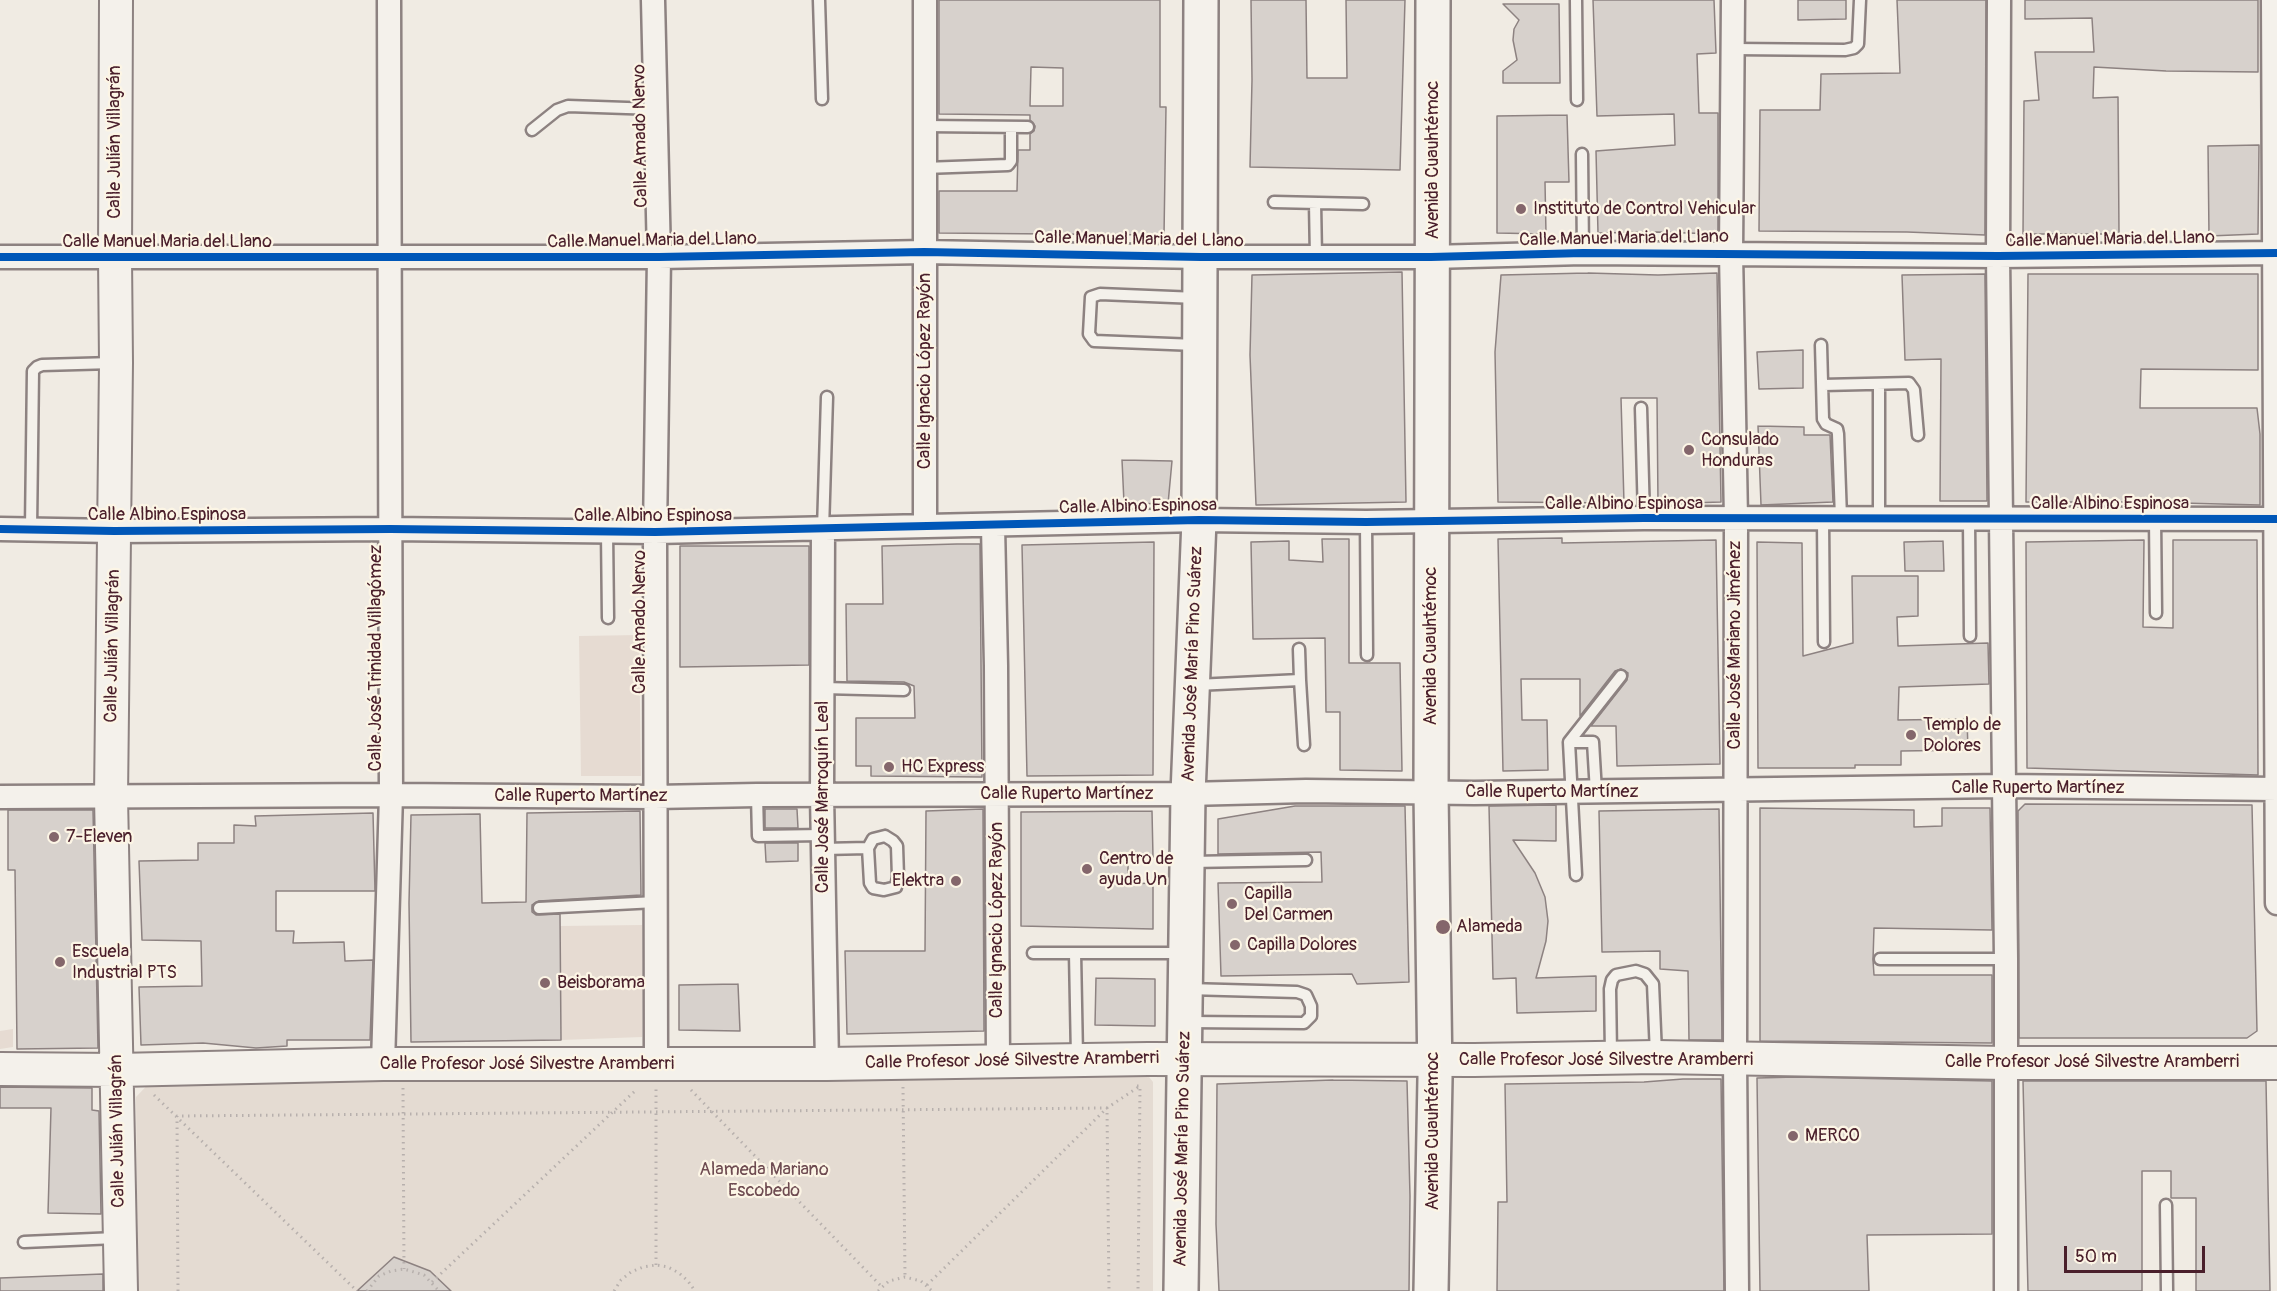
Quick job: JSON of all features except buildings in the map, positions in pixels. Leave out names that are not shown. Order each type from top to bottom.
[{"type":"highway","name":"Avenida José María Pino Suárez","points":[[1181,1291],[1188,794],[1199,520],[1201,0]]},
{"type":"highway","name":"Avenida Cuauhtémoc","points":[[1431,1291],[1434,1060],[1431,792],[1433,0]]},
{"type":"main road","name":"Calle Julián Villagrán","points":[[116,0],[116,363],[111,797],[121,1291]]},
{"type":"main road","name":"Calle Profesor José Silvestre Aramberri","points":[[0,1069],[118,1070],[393,1064],[657,1080],[827,1064],[1077,1060],[1434,1060],[1656,1057],[2006,1063],[2277,1063]]},
{"type":"street","name":"Calle José Trinidad Villagómez","points":[[389,0],[393,1064]]},
{"type":"street","name":"Calle Amado Nervo","points":[[653,0],[659,258],[655,532],[657,1080]]},
{"type":"street","name":"Calle Ignacio López Rayón","points":[[925,0],[925,526]]},
{"type":"street","name":"Calle José Mariano Jiménez","points":[[1733,0],[1731,253],[1736,519],[1737,1291]]},
{"type":"street","points":[[1999,0],[1998,256],[2006,959],[2006,1291]]},
{"type":"street","points":[[2273,0],[2276,253],[2277,903]]},
{"type":"street","name":"Calle Manuel Maria del Llano","points":[[0,257],[659,258],[924,252],[1316,257],[1731,253],[1998,256],[2276,253]]},
{"type":"street","name":"Calle Albino Espinosa","points":[[0,529],[655,532],[1199,520],[1365,522],[1644,518],[2276,519]]},
{"type":"street","name":"Calle Ignacio López Rayón","points":[[993,525],[998,1062]]},
{"type":"street","name":"Calle José Marroquín Leal","points":[[823,530],[822,795],[827,1064]]},
{"type":"street","name":"Calle Ruperto Martínez","points":[[0,797],[391,795],[655,797],[1188,794],[1306,791],[1596,792],[2003,786],[2276,789]]},
{"type":"lane","points":[[819,0],[822,99]]},
{"type":"lane","points":[[1576,0],[1577,100]]},
{"type":"lane","points":[[1733,49],[1845,50],[1854,48],[1858,44],[1860,0]]},
{"type":"lane","points":[[532,130],[557,110],[568,106],[656,108]]},
{"type":"lane","points":[[924,126],[1028,127]]},
{"type":"lane","points":[[924,168],[1008,165],[1011,160],[1011,127]]},
{"type":"lane","points":[[1582,154],[1583,254]]},
{"type":"lane","points":[[1274,202],[1363,204]]},
{"type":"lane","points":[[1315,203],[1316,257]]},
{"type":"lane","points":[[1200,298],[1100,294],[1091,297],[1089,334],[1094,341],[1200,345]]},
{"type":"lane","points":[[1821,345],[1824,422],[1837,429],[1838,434],[1824,642]]},
{"type":"lane","points":[[31,528],[33,371],[42,365],[116,363]]},
{"type":"lane","points":[[1824,385],[1906,383],[1913,387],[1918,435]]},
{"type":"lane","points":[[1878,384],[1879,518]]},
{"type":"lane","points":[[823,530],[827,397]]},
{"type":"lane","points":[[1641,408],[1644,518]]},
{"type":"lane","points":[[2155,519],[2156,613]]},
{"type":"lane","points":[[1969,520],[1970,636]]},
{"type":"lane","points":[[1365,522],[1367,655]]},
{"type":"lane","points":[[607,532],[608,618]]},
{"type":"lane","points":[[1299,649],[1304,745]]},
{"type":"lane","points":[[1576,875],[1569,742],[1621,676]]},
{"type":"lane","points":[[1193,686],[1300,680]]},
{"type":"lane","points":[[822,688],[904,690]]},
{"type":"lane","points":[[1569,742],[1593,742],[1596,792]]},
{"type":"lane","points":[[758,795],[758,836],[868,848]]},
{"type":"lane","points":[[885,836],[897,846],[896,887],[884,890],[873,888],[870,883],[868,848],[873,839],[885,836]]},
{"type":"lane","points":[[1187,862],[1306,860]]},
{"type":"lane","points":[[539,908],[656,902]]},
{"type":"lane","points":[[1033,953],[1186,953]]},
{"type":"lane","points":[[1076,953],[1077,1060]]},
{"type":"lane","points":[[1880,959],[2006,959]]},
{"type":"lane","points":[[1611,1058],[1610,989],[1612,980],[1616,975],[1636,971],[1645,974],[1653,984],[1656,1057]]},
{"type":"lane","points":[[1185,989],[1297,992],[1306,995],[1310,1000],[1311,1012],[1309,1019],[1304,1023],[1185,1022]]},
{"type":"lane","points":[[2166,1205],[2167,1291]]},
{"type":"lane","points":[[24,1242],[120,1238]]},
{"type":"path","points":[[393,1064],[403,1114],[404,1269]]},
{"type":"path","points":[[656,1265],[657,1080]]},
{"type":"path","points":[[927,1285],[1107,1108],[1149,1080]]},
{"type":"path","points":[[432,1282],[640,1086],[628,1086]]},
{"type":"path","points":[[699,1086],[687,1086],[882,1287]]},
{"type":"path","points":[[903,1086],[905,1277]]},
{"type":"path","points":[[1128,1086],[1140,1086]]},
{"type":"path","points":[[1138,1291],[1140,1086]]},
{"type":"path","points":[[150,1092],[357,1291]]},
{"type":"path","points":[[177,1116],[1107,1108]]},
{"type":"path","points":[[1107,1108],[1109,1291]]},
{"type":"path","points":[[177,1116],[178,1291]]},
{"type":"path","points":[[614,1291],[621,1280],[631,1272],[656,1265],[668,1267],[679,1273],[695,1291]]},
{"type":"path","points":[[367,1291],[379,1276],[404,1269],[424,1275],[439,1291]]},
{"type":"path","points":[[878,1291],[897,1278],[905,1277],[921,1281],[932,1291]]},
{"type":"shaded area","points":[[639,635],[641,776],[581,776],[579,636]]},
{"type":"shaded area","points":[[642,925],[642,1037],[561,1040],[560,926]]},
{"type":"shaded area","points":[[13,1029],[13,1047],[0,1049],[0,1031]]},
{"type":"green space","name":"Alameda Mariano Escobedo","points":[[1142,1068],[1153,1082],[1153,1291],[138,1291],[136,1097],[159,1073]]},
{"type":"cycle path","points":[[0,257],[659,257],[924,252],[1201,257],[1431,257],[1583,253],[1998,256],[2277,253]]},
{"type":"cycle path","points":[[0,529],[655,532],[1199,520],[1366,522],[1644,518],[2277,519]]},
{"type":"place","name":"Instituto de Control Vehicular","points":[[1521,209]]},
{"type":"place","name":"Consulado Honduras","points":[[1689,450]]},
{"type":"place","name":"Templo de Dolores","points":[[1911,735]]},
{"type":"place","name":"HC Express","points":[[889,767]]},
{"type":"place","name":"7-Eleven","points":[[54,837]]},
{"type":"place","name":"Centro de ayuda Un","points":[[1087,869]]},
{"type":"place","name":"Elektra","points":[[956,881]]},
{"type":"place","name":"Capilla Del Carmen","points":[[1232,904]]},
{"type":"place","name":"Alameda","points":[[1443,927]]},
{"type":"place","name":"Capilla Dolores","points":[[1235,945]]},
{"type":"place","name":"Escuela Industrial PTS","points":[[60,962]]},
{"type":"place","name":"Beisborama","points":[[545,983]]},
{"type":"place","name":"MERCO","points":[[1793,1136]]}]
